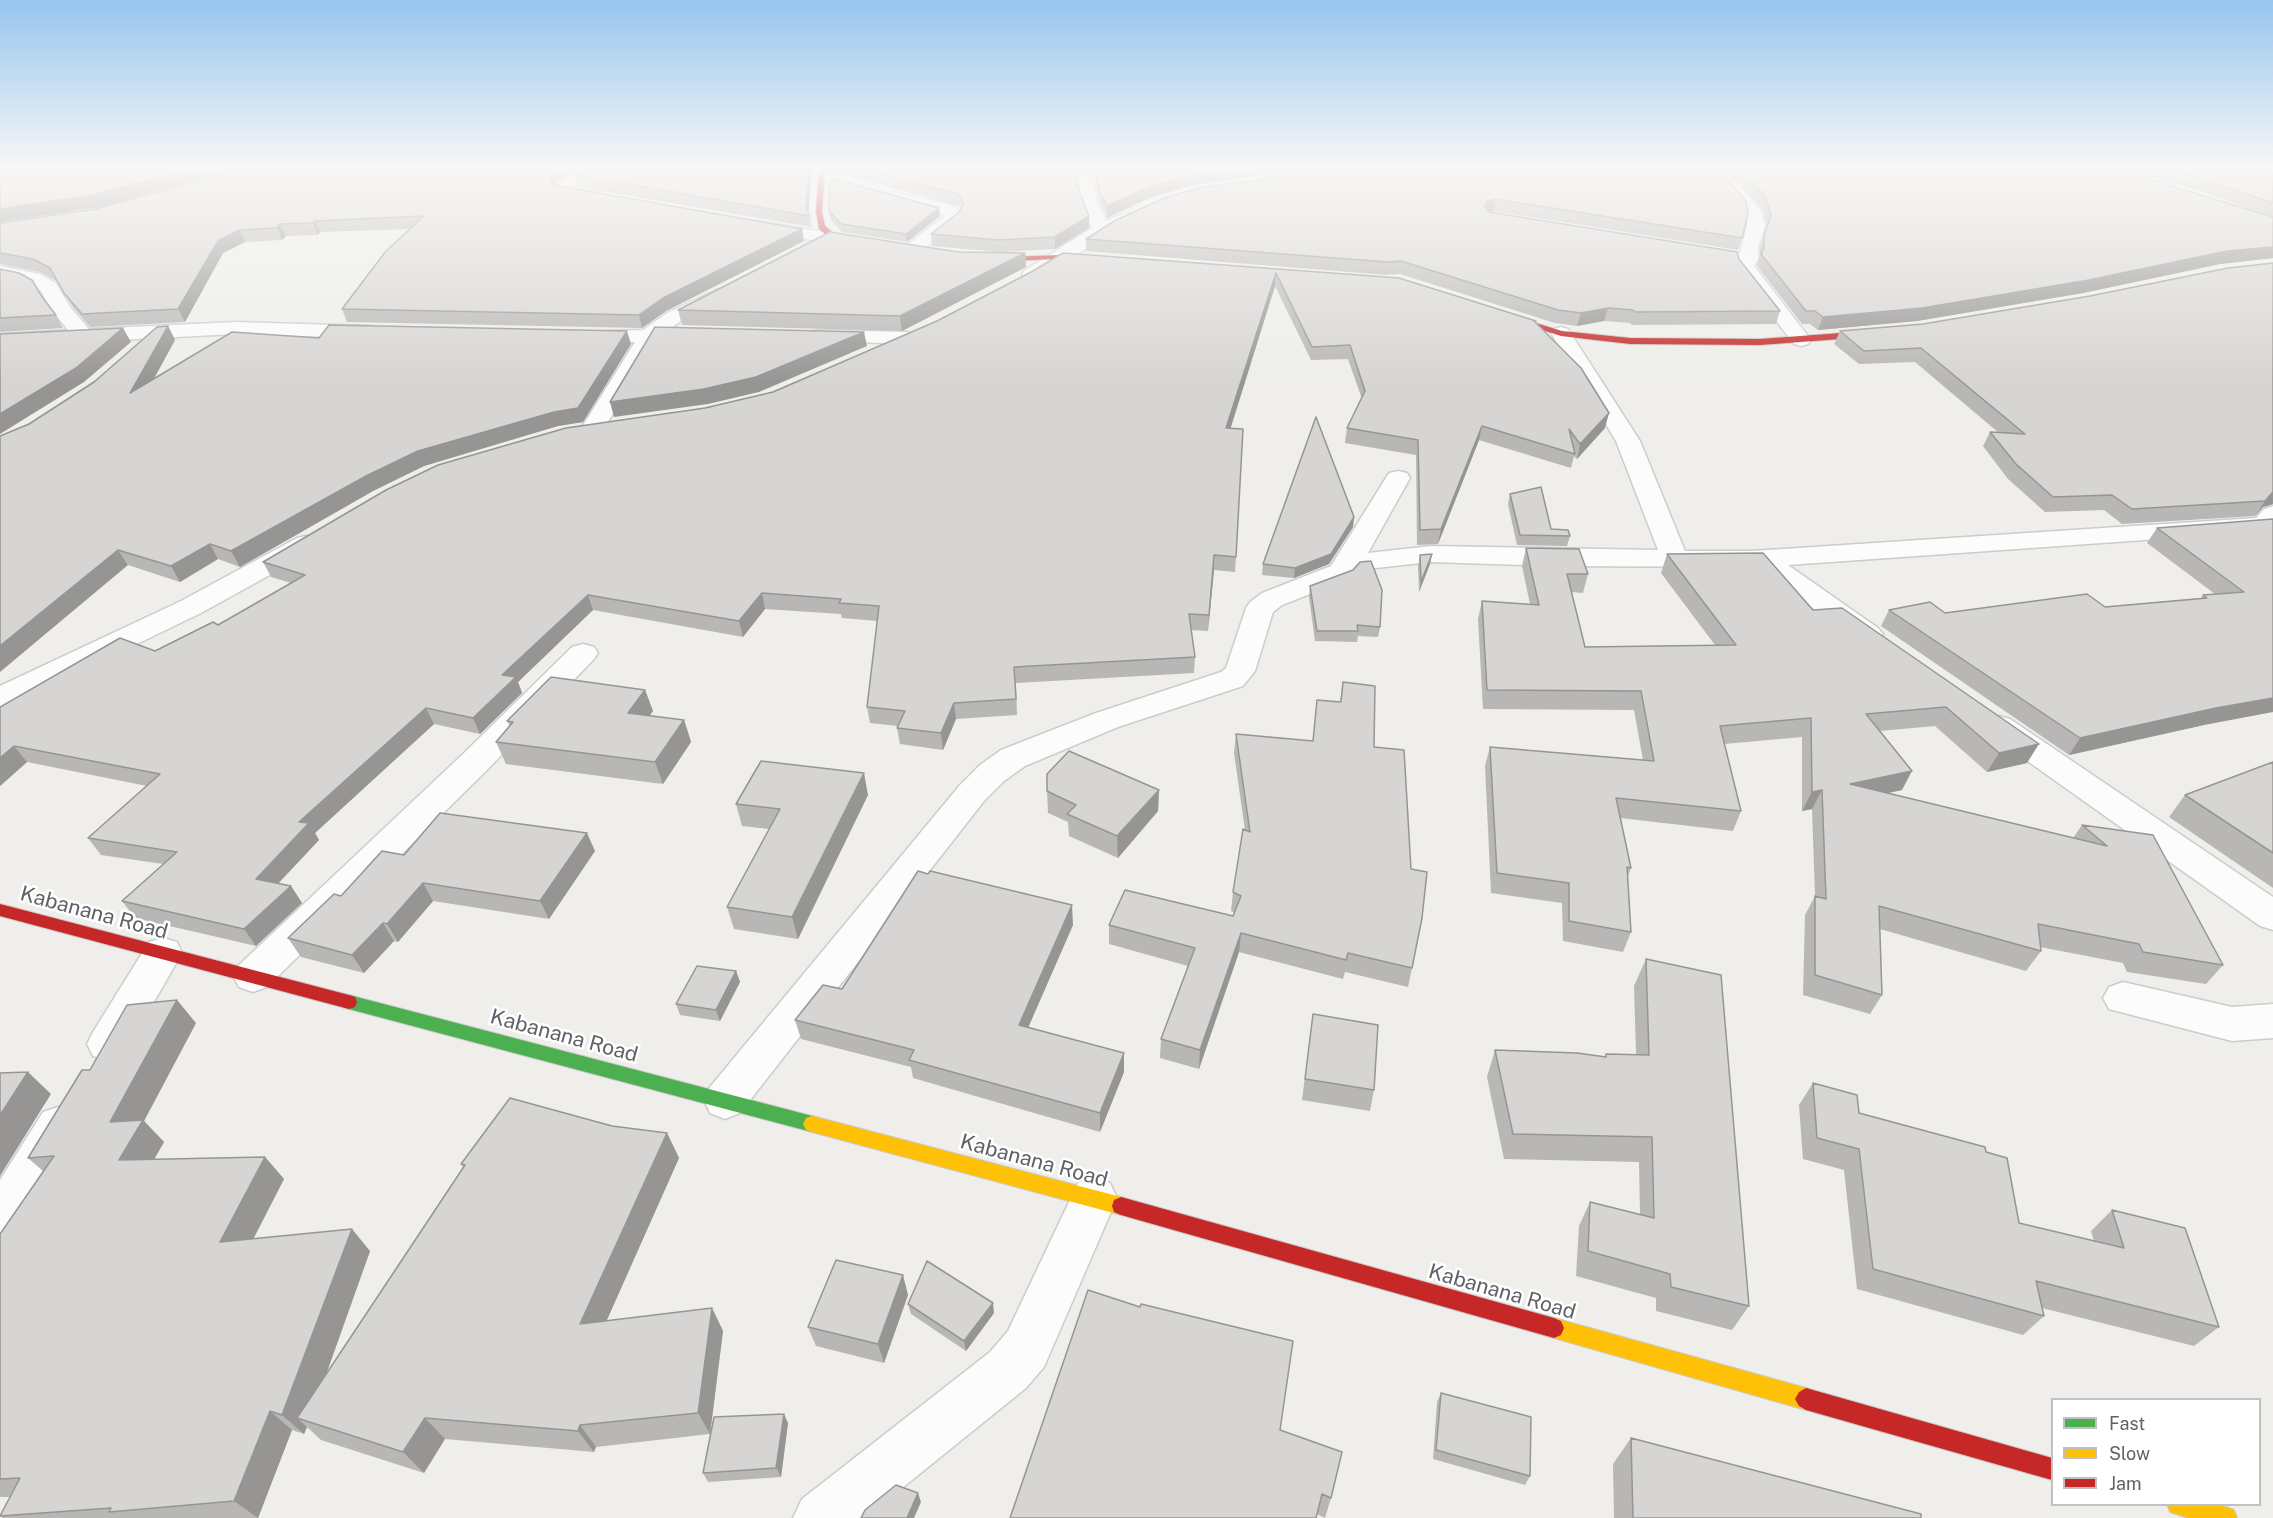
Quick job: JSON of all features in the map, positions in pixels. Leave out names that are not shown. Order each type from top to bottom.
[{"type":"street","points":[[803,252],[827,241]]},
{"type":"street","points":[[848,241],[882,247]]},
{"type":"street","points":[[904,251],[919,241]]},
{"type":"street","points":[[1010,287],[1085,241]]},
{"type":"street","points":[[1751,241],[1749,260],[1744,266],[1801,340]]},
{"type":"street","points":[[1670,247],[1749,260]]},
{"type":"street","points":[[904,251],[929,254]]},
{"type":"street","points":[[968,259],[1060,257],[1118,262]]},
{"type":"street","points":[[0,272],[33,278],[49,287],[61,309],[84,336]]},
{"type":"street","points":[[592,430],[650,334],[674,317],[730,288]]},
{"type":"street","points":[[1486,309],[1561,333],[1602,339],[1660,343],[1801,340],[1895,332]]},
{"type":"street","points":[[0,340],[235,328],[385,333]]},
{"type":"street","points":[[856,360],[931,328]]},
{"type":"street","points":[[132,354],[156,333]]},
{"type":"street","points":[[567,335],[686,333]]},
{"type":"street","points":[[1561,333],[1628,441],[1675,558]]},
{"type":"street","points":[[802,336],[907,338]]},
{"type":"street","points":[[567,434],[622,426]]},
{"type":"street","points":[[725,1100],[972,793],[992,773],[1013,758],[1107,720],[1232,679],[1240,670],[1260,608],[1272,599],[1341,572],[1349,563],[1398,478]]},
{"type":"street","points":[[1349,563],[1431,554],[1554,558],[1752,559],[2264,525],[2273,514]]},
{"type":"street","points":[[0,698],[190,607],[322,534]]},
{"type":"street","points":[[1752,559],[1767,563],[1781,572],[1888,648]]},
{"type":"street","points":[[253,976],[458,778],[583,652]]},
{"type":"street","points":[[1976,710],[2273,916]]},
{"type":"street","name":"Kabanana Road","points":[[0,910],[1094,1198],[2051,1469]]},
{"type":"street","points":[[0,1222],[163,952]]},
{"type":"street","points":[[2123,998],[2232,1024],[2273,1021]]},
{"type":"street","points":[[821,1518],[1008,1370],[1026,1349],[1094,1198]]},
{"type":"street","points":[[2185,1506],[2226,1518]]},
{"type":"building","points":[[0,241],[218,241],[178,309],[82,314],[64,293],[50,268],[33,259],[0,253]]},
{"type":"building","points":[[397,241],[778,241],[663,298],[639,315],[342,309],[386,251]]},
{"type":"building","points":[[813,241],[887,241],[958,252],[1025,253],[900,316],[678,310]]},
{"type":"building","points":[[1110,241],[1668,241],[1737,252],[1739,259],[1780,311],[1635,312],[1608,308],[1581,313],[1558,310],[1401,261],[1388,262]]},
{"type":"building","points":[[1764,241],[2273,241],[2273,247],[2227,251],[2089,280],[1922,308],[1823,317],[1815,311],[1806,311],[1761,254]]},
{"type":"building","points":[[1063,253],[1399,278],[1536,321],[1534,321],[1581,368],[1609,413],[1580,444],[1569,429],[1575,454],[1482,426],[1441,529],[1420,530],[1418,440],[1347,428],[1365,391],[1350,345],[1312,347],[1276,273],[1226,428],[1243,429],[1236,557],[1214,555],[1209,615],[1189,614],[1195,657],[1014,667],[1016,699],[954,703],[941,733],[897,728],[905,711],[867,707],[879,606],[839,603],[841,599],[762,593],[739,621],[588,595],[502,675],[516,677],[473,718],[426,708],[299,822],[309,823],[256,879],[291,886],[244,929],[122,901],[177,852],[88,838],[160,774],[14,746],[0,758],[0,707],[120,638],[155,651],[213,622],[218,625],[305,575],[263,562],[386,490],[438,465],[566,428],[705,408],[773,392],[937,321]]},
{"type":"building","points":[[2273,263],[2273,492],[2265,501],[2132,509],[2112,495],[2053,497],[2016,464],[1990,432],[2025,434],[1921,348],[1864,351],[1840,331],[1923,324],[2090,296],[2228,268]]},
{"type":"building","points":[[0,269],[19,273],[32,280],[56,315],[0,318]]},
{"type":"building","points":[[329,325],[627,331],[578,408],[554,412],[418,451],[366,476],[231,551],[210,544],[171,566],[118,550],[0,646],[0,436],[29,424],[94,382],[157,327],[168,326],[130,393],[232,332],[319,338]]},
{"type":"building","points":[[655,327],[864,332],[756,377],[704,389],[610,402]]},
{"type":"building","points":[[123,328],[76,368],[0,414],[0,334]]},
{"type":"building","points":[[1316,417],[1354,517],[1331,554],[1295,568],[1263,564]]},
{"type":"building","points":[[1541,487],[1551,529],[1568,530],[1570,536],[1520,535],[1510,494]]},
{"type":"building","points":[[2273,519],[2273,698],[2080,738],[1889,610],[1930,602],[1945,613],[2087,594],[2105,607],[2207,598],[2203,595],[2244,592],[2157,528]]},
{"type":"building","points":[[1526,548],[1579,549],[1588,574],[1567,574],[1585,647],[1736,645],[1667,554],[1763,553],[1813,610],[1842,608],[2039,744],[1999,753],[1946,707],[1866,714],[1912,771],[1850,784],[2107,846],[2082,825],[2153,835],[2223,965],[2143,952],[2139,944],[2038,924],[2041,951],[1879,906],[1882,995],[1815,975],[1815,896],[1826,899],[1822,790],[1812,792],[1811,718],[1720,726],[1741,811],[1616,798],[1631,868],[1627,867],[1631,932],[1569,921],[1569,883],[1497,873],[1490,747],[1654,761],[1641,691],[1487,690],[1482,601],[1539,605]]},
{"type":"building","points":[[1432,554],[1421,582],[1420,555]]},
{"type":"building","points":[[1371,561],[1382,590],[1380,627],[1357,625],[1358,631],[1317,631],[1310,586],[1353,570],[1360,562]]},
{"type":"building","points":[[551,677],[645,690],[628,713],[684,720],[655,762],[496,742],[513,722],[507,721]]},
{"type":"building","points":[[1343,682],[1375,686],[1374,747],[1404,750],[1411,869],[1427,872],[1422,918],[1412,968],[1348,953],[1346,960],[1241,933],[1200,1050],[1161,1039],[1195,948],[1109,925],[1125,890],[1233,916],[1241,896],[1233,892],[1243,829],[1250,832],[1236,734],[1313,741],[1317,700],[1341,702]]},
{"type":"building","points":[[1069,751],[1159,790],[1117,836],[1067,814],[1076,805],[1047,791],[1047,774]]},
{"type":"building","points":[[761,761],[864,773],[792,917],[727,907],[780,809],[736,804]]},
{"type":"building","points":[[2273,762],[2273,853],[2185,795]]},
{"type":"building","points":[[440,813],[587,833],[540,901],[423,883],[387,924],[383,923],[352,955],[288,938],[334,894],[341,896],[382,851],[404,855]]},
{"type":"building","points":[[918,871],[928,874],[930,871],[1072,905],[1019,1025],[1124,1053],[1100,1113],[909,1060],[914,1050],[795,1020],[823,985],[842,989]]},
{"type":"building","points":[[1646,959],[1721,975],[1749,1306],[1671,1287],[1670,1274],[1588,1251],[1590,1202],[1654,1218],[1652,1137],[1513,1134],[1495,1050],[1577,1053],[1606,1057],[1606,1054],[1649,1055]]},
{"type":"building","points":[[697,966],[736,971],[716,1010],[676,1004]]},
{"type":"building","points":[[177,1000],[110,1122],[143,1120],[119,1160],[265,1157],[220,1242],[352,1229],[282,1415],[270,1411],[234,1501],[109,1512],[111,1508],[0,1516],[20,1478],[0,1479],[0,1234],[54,1156],[28,1158],[82,1070],[90,1070],[127,1005]]},
{"type":"building","points":[[1313,1014],[1378,1025],[1374,1090],[1305,1079]]},
{"type":"building","points":[[28,1072],[0,1115],[0,1073]]},
{"type":"building","points":[[1813,1083],[1857,1095],[1859,1113],[1985,1147],[1986,1152],[2007,1158],[2019,1223],[2124,1248],[2112,1210],[2185,1228],[2219,1327],[2036,1281],[2044,1316],[1873,1269],[1859,1149],[1817,1138]]},
{"type":"building","points":[[510,1098],[612,1126],[667,1133],[580,1324],[712,1308],[698,1413],[580,1425],[578,1431],[425,1418],[403,1452],[297,1418],[465,1165],[461,1164]]},
{"type":"building","points":[[836,1260],[903,1275],[878,1344],[808,1327]]},
{"type":"building","points":[[927,1261],[993,1303],[964,1341],[908,1304]]},
{"type":"building","points":[[1088,1290],[1140,1307],[1141,1304],[1293,1341],[1280,1430],[1342,1452],[1331,1498],[1322,1494],[1316,1518],[1010,1518]]},
{"type":"building","points":[[1441,1393],[1531,1417],[1530,1476],[1436,1450]]},
{"type":"building","points":[[784,1414],[776,1468],[703,1473],[714,1417]]},
{"type":"building","points":[[1631,1438],[1921,1514],[1921,1518],[1633,1518]]},
{"type":"building","points":[[896,1485],[918,1493],[907,1518],[861,1518],[865,1510]]},
{"type":"traffic: fast","points":[[349,1002],[812,1124]]},
{"type":"traffic: slow","points":[[812,1124],[1121,1206]]},
{"type":"traffic: slow","points":[[1554,1328],[1806,1399]]},
{"type":"traffic: slow","points":[[2185,1506],[2226,1518]]},
{"type":"traffic: jam","points":[[846,241],[870,245]]},
{"type":"traffic: jam","points":[[980,260],[1060,257],[1099,260]]},
{"type":"traffic: jam","points":[[1496,312],[1561,333],[1630,341],[1760,342],[1881,333]]},
{"type":"traffic: jam","points":[[0,910],[349,1002]]},
{"type":"traffic: jam","points":[[1121,1206],[1554,1328]]},
{"type":"traffic: jam","points":[[1806,1399],[2051,1469]]}]
